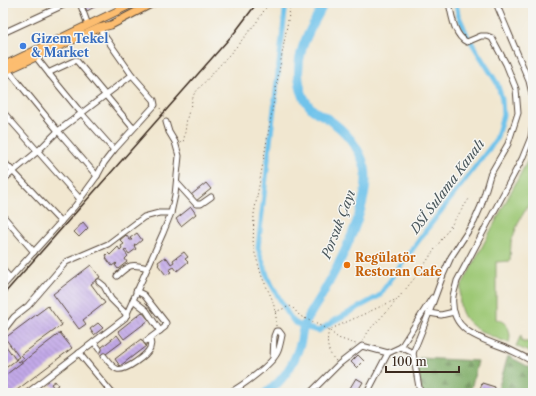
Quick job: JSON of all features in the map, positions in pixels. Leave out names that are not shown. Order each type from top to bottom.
[{"type":"highway","points":[[5,69],[88,25],[134,3]]},
{"type":"highway","points":[[5,69],[36,57],[100,28],[111,25],[153,3]]},
{"type":"street","points":[[3,33],[68,3]]},
{"type":"street","points":[[80,3],[88,25]]},
{"type":"street","points":[[420,393],[413,353],[451,257],[474,222],[482,206],[490,175],[508,144],[518,113],[516,89],[506,64],[492,38],[480,36],[467,42],[462,40],[457,33],[449,3]]},
{"type":"street","points":[[503,3],[496,4],[529,81],[533,98]]},
{"type":"street","points":[[3,286],[61,222],[97,176],[104,163],[114,150],[155,105],[154,100],[132,75],[100,28]]},
{"type":"street","points":[[36,57],[82,114],[114,150]]},
{"type":"street","points":[[50,75],[50,72],[76,60],[133,128]]},
{"type":"street","points":[[5,69],[97,176]]},
{"type":"street","points":[[3,180],[38,151],[58,131],[132,75]]},
{"type":"street","points":[[3,112],[80,199]]},
{"type":"street","points":[[27,393],[126,318],[136,291],[171,213],[177,183],[179,156],[166,122]]},
{"type":"street","points":[[533,124],[531,137],[522,159],[457,281],[453,296],[454,312],[459,324],[469,333],[477,338],[510,350],[533,362]]},
{"type":"street","points":[[3,161],[61,222]]},
{"type":"street","points":[[177,183],[196,204],[200,204],[211,197]]},
{"type":"street","points":[[3,331],[14,317],[28,306],[66,262],[108,244],[144,217],[159,213],[171,213]]},
{"type":"street","points":[[3,216],[34,252]]},
{"type":"street","points":[[116,276],[126,267],[132,265],[147,268]]},
{"type":"street","points":[[3,270],[10,278]]},
{"type":"street","points":[[99,282],[104,286],[111,299],[127,315]]},
{"type":"street","points":[[104,356],[109,363],[117,369],[128,367],[148,351],[151,345],[148,340],[166,326],[166,322],[144,295],[136,291]]},
{"type":"street","points":[[367,393],[388,353],[401,347],[436,292]]},
{"type":"street","points":[[133,300],[146,310],[160,332]]},
{"type":"street","points":[[429,313],[441,314],[454,312]]},
{"type":"street","points":[[229,393],[240,387],[278,352],[282,335],[279,331],[276,331]]},
{"type":"street","points":[[94,342],[99,349]]},
{"type":"street","points":[[310,393],[339,364],[362,346],[388,353]]},
{"type":"street","points":[[401,347],[413,353]]},
{"type":"street","points":[[79,353],[112,393]]},
{"type":"path","points":[[176,145],[183,142],[187,118],[194,94],[203,82],[237,46],[270,3]]},
{"type":"path","points":[[276,331],[273,301],[262,277],[253,247],[254,214],[291,3]]},
{"type":"path","points":[[154,100],[166,122]]},
{"type":"path","points":[[275,312],[290,306],[300,316],[326,328],[338,338],[362,346],[364,338],[418,274],[468,199]]},
{"type":"path","points":[[329,330],[398,299]]},
{"type":"path","points":[[329,330],[326,341],[330,355],[339,364]]},
{"type":"green space","points":[[533,150],[533,197],[519,221],[511,242],[510,261],[496,262],[496,319],[504,322],[508,328],[510,335],[509,343],[479,330],[465,318],[461,310],[461,287]]},
{"type":"green space","points":[[521,335],[522,342],[533,342],[533,354],[516,346]]},
{"type":"green space","points":[[508,356],[533,369],[533,393],[497,393]]},
{"type":"green space","points":[[419,358],[478,361],[470,393],[422,393],[417,366]]},
{"type":"building","points":[[83,3],[102,3],[87,11]]},
{"type":"building","points":[[206,183],[211,189],[196,201],[191,195]]},
{"type":"building","points":[[191,207],[196,214],[181,226],[176,219]]},
{"type":"building","points":[[83,222],[88,228],[79,237],[74,232]]},
{"type":"building","points":[[137,233],[142,240],[136,245],[134,244],[136,249],[129,254],[126,250],[124,251],[128,256],[125,259],[127,262],[118,269],[115,265],[117,264],[116,263],[112,266],[106,258],[106,255],[108,253],[110,255],[118,247],[120,250],[122,248],[121,246],[124,244],[120,240],[126,235],[130,240],[132,240],[130,238]]},
{"type":"building","points":[[184,252],[188,257],[185,259],[188,262],[177,271],[174,267],[169,270],[171,272],[166,275],[158,265],[158,262],[165,257],[171,264],[174,262],[173,260]]},
{"type":"building","points":[[91,265],[100,277],[91,284],[105,303],[83,320],[86,324],[79,329],[53,294]]},
{"type":"building","points":[[48,306],[62,325],[21,355],[24,358],[19,362],[16,359],[19,357],[5,338]]},
{"type":"building","points":[[142,312],[149,320],[124,339],[118,331]]},
{"type":"building","points":[[98,323],[103,328],[94,335],[90,329]]},
{"type":"building","points":[[60,333],[72,348],[13,393],[3,393],[3,377]]},
{"type":"building","points":[[117,335],[122,342],[102,357],[97,351]]},
{"type":"building","points":[[141,339],[146,346],[120,366],[115,359]]},
{"type":"building","points":[[3,342],[16,360],[3,370]]},
{"type":"building","points":[[358,355],[364,361],[357,368],[351,362]]},
{"type":"building","points":[[356,378],[363,382],[357,392],[350,388]]},
{"type":"building","points":[[55,381],[58,385],[54,388],[51,384]]},
{"type":"building","points":[[482,383],[495,387],[494,393],[479,393]]},
{"type":"waterway","name":"DSİ Sulama Kanalı","points":[[286,3],[258,248],[268,278],[288,314],[294,322],[303,327],[319,331],[332,322],[379,296],[427,229],[496,140],[503,115],[502,99],[497,83],[468,37],[458,14],[456,3]]},
{"type":"waterway","name":"Porsuk Çayı","points":[[266,393],[283,377],[295,358],[301,342],[302,331],[346,249],[364,197],[366,182],[365,168],[360,153],[340,128],[312,109],[303,96],[299,81],[299,65],[302,49],[324,3]]},
{"type":"railway","points":[[3,295],[235,32],[257,3]]},
{"type":"place","name":"Gizem Tekel & Market","points":[[23,46]]},
{"type":"place","name":"Regülatör Restoran Cafe","points":[[347,265]]}]
